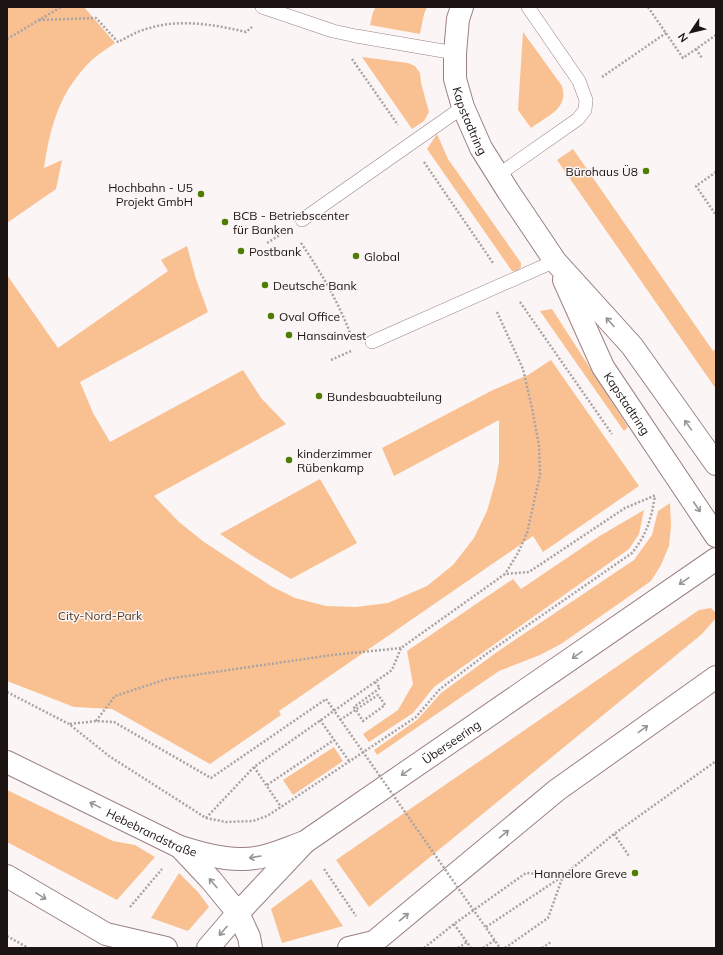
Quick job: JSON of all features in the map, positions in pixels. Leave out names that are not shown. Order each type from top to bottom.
[{"type":"main road","name":"Kapstadtring","points":[[462,7],[458,19],[455,53],[455,79],[463,107],[481,148],[555,261],[632,346],[716,464]]},
{"type":"main road","name":"Kapstadtring","points":[[555,261],[604,367],[716,536]]},
{"type":"main road","name":"Überseering","points":[[208,948],[238,913],[305,842],[716,559]]},
{"type":"main road","points":[[349,948],[371,945],[557,790],[716,677]]},
{"type":"main road","name":"Hebebrandstraße","points":[[7,762],[180,847],[211,856],[241,860],[272,854],[305,842]]},
{"type":"main road","points":[[180,847],[211,880],[238,913],[249,937],[252,948]]},
{"type":"main road","points":[[7,876],[108,941],[166,948]]},
{"type":"lane","points":[[498,175],[578,119],[585,110],[586,100],[579,81],[528,7]]},
{"type":"lane","points":[[266,8],[333,31],[455,53]]},
{"type":"lane","points":[[302,220],[463,107]]},
{"type":"lane","points":[[372,342],[555,261]]},
{"type":"path","points":[[7,39],[61,7]]},
{"type":"path","points":[[648,7],[683,58],[716,35]]},
{"type":"path","points":[[39,20],[96,18],[118,42],[144,30],[171,24],[195,22],[218,25],[246,32],[266,8]]},
{"type":"path","points":[[333,31],[615,438]]},
{"type":"path","points":[[602,77],[666,33]]},
{"type":"path","points":[[696,49],[702,58]]},
{"type":"path","points":[[716,172],[696,186],[716,215]]},
{"type":"path","points":[[298,240],[328,285],[345,319],[350,334]]},
{"type":"path","points":[[96,721],[115,696],[167,679],[332,655],[401,648],[505,574],[518,553],[527,533],[540,476],[540,446],[523,369],[488,291]]},
{"type":"path","points":[[7,692],[69,724],[109,756],[206,818],[226,822],[253,822],[267,816],[281,807],[416,717],[440,689],[489,652],[632,553],[642,540],[649,523],[655,496],[651,489]]},
{"type":"path","points":[[505,574],[529,572],[625,508],[655,496]]},
{"type":"path","points":[[206,818],[254,767],[392,670],[401,648]]},
{"type":"path","points":[[340,720],[378,695],[385,705],[363,721],[354,707],[380,688],[375,682]]},
{"type":"path","points":[[69,724],[96,721],[114,722],[211,778],[326,699],[500,948]]},
{"type":"path","points":[[320,720],[349,762]]},
{"type":"path","points":[[267,785],[334,740]]},
{"type":"path","points":[[486,927],[563,876],[614,834],[716,761]]},
{"type":"path","points":[[254,767],[281,807]]},
{"type":"path","points":[[614,834],[629,856]]},
{"type":"path","points":[[130,907],[167,864]]},
{"type":"path","points":[[324,869],[356,916]]},
{"type":"path","points":[[424,948],[454,924],[526,873],[563,876]]},
{"type":"path","points":[[505,948],[548,918],[563,876]]},
{"type":"path","points":[[454,924],[471,948]]},
{"type":"path","points":[[7,936],[28,948]]},
{"type":"path","points":[[483,948],[495,940]]},
{"type":"path","points":[[458,948],[467,942]]},
{"type":"path","points":[[542,948],[551,942]]},
{"type":"green space","points":[[7,7],[84,7],[115,43],[86,66],[76,77],[62,101],[49,140],[44,168],[62,160],[56,189],[7,223]]},
{"type":"green space","points":[[376,7],[427,7],[420,34],[370,25],[373,12]]},
{"type":"green space","points":[[523,32],[562,86],[563,94],[562,101],[555,111],[531,128],[518,110]]},
{"type":"green space","points":[[362,57],[408,63],[415,66],[420,73],[421,83],[429,112],[424,121],[412,129]]},
{"type":"green space","points":[[437,134],[448,159],[521,263],[521,267],[517,271],[512,271],[427,149]]},
{"type":"green space","points":[[573,149],[713,351],[716,349],[716,389],[557,160]]},
{"type":"green space","name":"City-Nord-Park","points":[[187,246],[196,279],[208,312],[80,382],[93,413],[110,442],[243,370],[261,398],[286,424],[154,496],[179,522],[204,542],[271,586],[295,598],[326,606],[356,607],[388,603],[427,586],[453,565],[474,538],[487,511],[499,463],[499,420],[394,476],[382,448],[493,390],[528,375],[551,360],[639,486],[543,552],[533,536],[279,711],[281,715],[210,764],[112,709],[74,707],[7,681],[7,275],[58,348],[168,271],[161,260]]},
{"type":"green space","points":[[552,309],[628,427],[624,431],[540,311]]},
{"type":"green space","points":[[320,479],[357,543],[291,579],[254,557],[220,534]]},
{"type":"green space","points":[[670,503],[671,526],[669,546],[661,565],[651,581],[561,644],[540,655],[499,671],[377,755],[374,750],[417,720],[441,693],[497,652],[634,560],[652,535],[658,511]]},
{"type":"green space","points":[[644,510],[639,534],[629,549],[434,687],[413,713],[369,742],[363,734],[398,710],[413,684],[407,651],[513,579],[521,589],[598,537]]},
{"type":"green space","points":[[711,608],[716,613],[716,618],[702,634],[369,907],[336,860],[699,610]]},
{"type":"green space","points":[[334,747],[343,761],[293,795],[283,780]]},
{"type":"green space","points":[[7,790],[113,841],[135,845],[155,857],[117,900],[7,842]]},
{"type":"green space","points":[[179,873],[198,892],[209,907],[188,931],[151,918]]},
{"type":"green space","points":[[311,879],[343,926],[282,943],[271,909]]},
{"type":"place","name":"Bürohaus Ü8","points":[[646,171]]},
{"type":"place","name":"Hochbahn - U5 Projekt GmbH","points":[[201,194]]},
{"type":"place","name":"BCB - Betriebscenter für Banken","points":[[225,222]]},
{"type":"place","name":"Postbank","points":[[241,251]]},
{"type":"place","name":"Global","points":[[356,256]]},
{"type":"place","name":"Deutsche Bank","points":[[265,285]]},
{"type":"place","name":"Oval Office","points":[[271,316]]},
{"type":"place","name":"Hansainvest","points":[[289,335]]},
{"type":"place","name":"Bundesbauabteilung","points":[[319,396]]},
{"type":"place","name":"kinderzimmer Rübenkamp","points":[[289,460]]},
{"type":"place","name":"Hannelore Greve","points":[[635,873]]}]
